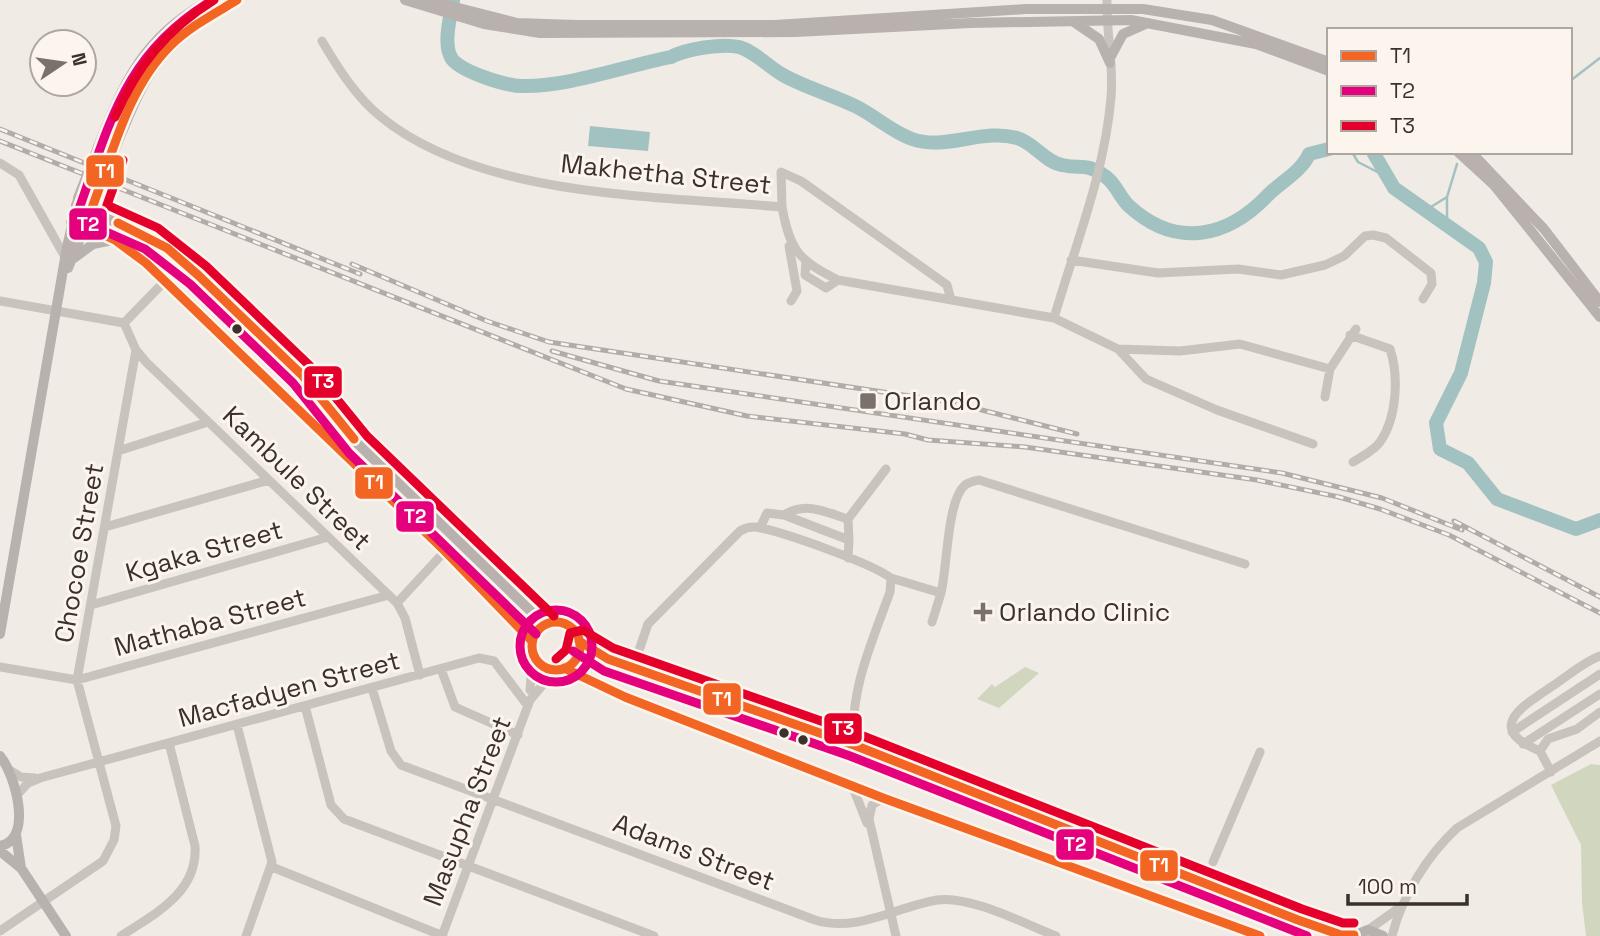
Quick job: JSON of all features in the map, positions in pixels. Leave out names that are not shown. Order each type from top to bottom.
[{"type":"main road","points":[[0,634],[68,259],[71,222],[77,202],[119,94],[135,64],[168,28],[210,0]]},
{"type":"main road","points":[[68,259],[85,226],[99,210],[121,136],[141,86],[160,56],[196,25],[237,0]]},
{"type":"main road","points":[[405,0],[432,4],[485,21],[540,33],[795,32],[1107,20],[1150,22],[1256,44],[1327,70]]},
{"type":"main road","points":[[1060,8],[1082,0]]},
{"type":"main road","points":[[1128,0],[1143,9]]},
{"type":"main road","points":[[485,21],[576,25],[775,25],[1107,4],[1212,20],[1327,61]]},
{"type":"main road","points":[[1072,21],[1099,39],[1110,62]]},
{"type":"main road","points":[[1110,62],[1123,34],[1150,22]]},
{"type":"main road","points":[[1460,154],[1494,185],[1600,317]]},
{"type":"main road","points":[[1473,154],[1544,229],[1600,302]]},
{"type":"main road","points":[[77,202],[99,210],[167,248],[302,375],[358,444],[506,585],[549,623],[569,626],[579,641],[608,659],[854,744],[1298,920],[1341,935],[1354,935],[1368,930],[1383,936]]},
{"type":"main road","points":[[71,222],[115,240],[165,281],[445,551],[528,637],[538,661],[883,798],[1260,936]]},
{"type":"main road","points":[[68,259],[93,244],[115,240]]},
{"type":"main road","points":[[528,637],[549,623]]},
{"type":"main road","points":[[559,669],[578,656],[579,641]]},
{"type":"main road","points":[[0,756],[8,769],[17,795],[16,835],[21,868]]},
{"type":"main road","points":[[16,835],[0,848],[21,868],[66,936]]},
{"type":"street","points":[[1054,318],[1101,156],[1111,94],[1107,4]]},
{"type":"street","name":"Makhetha Street","points":[[323,41],[339,69],[381,117],[421,145],[455,160],[495,173],[555,185],[782,207],[792,247],[806,261],[838,279],[1054,318],[1118,349]]},
{"type":"street","points":[[0,163],[19,176],[68,259]]},
{"type":"street","points":[[782,207],[781,172],[801,181],[947,285],[951,300]]},
{"type":"street","points":[[787,235],[797,291],[790,301]]},
{"type":"street","points":[[1071,260],[1158,273],[1238,270],[1281,275],[1325,265],[1344,256],[1365,236],[1380,236],[1431,273],[1432,284],[1423,299]]},
{"type":"street","points":[[0,302],[124,323],[165,281]]},
{"type":"street","name":"Kambule Street","points":[[124,323],[136,350],[397,603],[405,618],[420,675]]},
{"type":"street","points":[[1325,397],[1329,369],[1353,332],[1390,349],[1396,376],[1391,412],[1380,442],[1353,462]]},
{"type":"street","points":[[1118,349],[1180,351],[1240,344],[1329,369]]},
{"type":"street","points":[[1118,349],[1146,379],[1193,401],[1313,444]]},
{"type":"street","name":"Chocoe Street","points":[[0,931],[103,861],[109,853],[116,826],[77,680],[136,350]]},
{"type":"street","points":[[118,451],[208,422]]},
{"type":"street","points":[[848,558],[849,519],[886,469]]},
{"type":"street","points":[[105,527],[269,480]]},
{"type":"street","points":[[932,622],[941,593],[946,544],[960,492],[969,482],[979,480],[1245,564]]},
{"type":"street","points":[[784,515],[797,507],[806,506],[849,519]]},
{"type":"street","points":[[760,528],[767,513],[784,515],[849,540]]},
{"type":"street","points":[[633,668],[643,634],[656,614],[747,527],[760,528],[848,558],[891,578],[941,593]]},
{"type":"street","name":"Kgaka Street","points":[[91,605],[328,537]]},
{"type":"street","points":[[397,603],[445,551]]},
{"type":"street","points":[[854,744],[858,681],[890,592],[891,578]]},
{"type":"street","name":"Mathaba Street","points":[[0,667],[77,680],[389,595]]},
{"type":"street","points":[[528,637],[532,663],[530,699]]},
{"type":"street","points":[[1551,772],[1541,751],[1523,744],[1512,732],[1511,724],[1520,708],[1600,656]]},
{"type":"street","name":"Macfadyen Street","points":[[17,795],[28,783],[40,778],[479,658],[494,661],[530,699]]},
{"type":"street","name":"Masupha Street","points":[[442,936],[530,699],[538,661]]},
{"type":"street","points":[[441,669],[455,707],[517,735]]},
{"type":"street","name":"Masupha Street","points":[[530,699],[559,669]]},
{"type":"street","points":[[1512,732],[1600,674]]},
{"type":"street","name":"Adams Street","points":[[372,688],[395,759],[410,769],[829,924],[852,923],[949,900],[971,904],[1056,936]]},
{"type":"street","points":[[1523,744],[1600,694]]},
{"type":"street","points":[[305,706],[334,810],[359,826],[654,936]]},
{"type":"street","points":[[1541,751],[1548,739],[1577,729],[1600,712]]},
{"type":"street","points":[[237,724],[272,856],[272,867],[247,936]]},
{"type":"street","points":[[842,740],[853,729]]},
{"type":"street","points":[[1392,936],[1403,904],[1439,845],[1457,828],[1600,740]]},
{"type":"street","points":[[121,936],[171,902],[187,881],[194,863],[195,846],[169,743]]},
{"type":"street","points":[[1213,862],[1260,752]]},
{"type":"street","points":[[8,769],[21,777],[40,778]]},
{"type":"street","points":[[852,785],[873,834]]},
{"type":"street","points":[[883,798],[870,808],[873,834],[896,936]]},
{"type":"street","points":[[272,867],[442,936]]},
{"type":"street","points":[[1368,930],[1403,904]]},
{"type":"green space","points":[[1025,667],[1039,673],[999,708],[977,699],[992,684],[995,687]]},
{"type":"green space","points":[[1591,764],[1600,765],[1600,936],[1586,936],[1582,902],[1581,845],[1551,785]]},
{"type":"water","points":[[590,126],[650,132],[648,151],[588,146]]},
{"type":"waterway","points":[[453,0],[447,38],[452,59],[465,69],[495,81],[522,86],[558,83],[695,49],[714,46],[739,47],[783,75],[857,107],[912,139],[938,142],[991,136],[1017,138],[1056,163],[1093,169],[1109,180],[1126,203],[1147,220],[1183,233],[1201,233],[1236,221],[1296,171],[1309,154],[1327,150]]},
{"type":"waterway","points":[[1572,79],[1600,58]]},
{"type":"waterway","points":[[1353,154],[1358,162],[1389,178]]},
{"type":"waterway","points":[[1374,154],[1394,188],[1479,248],[1486,262],[1484,283],[1461,373],[1436,423],[1440,449],[1468,463],[1497,499],[1576,529],[1600,520]]},
{"type":"waterway","points":[[1447,224],[1447,197],[1457,164]]},
{"type":"waterway","points":[[1426,210],[1447,197]]},
{"type":"railway","points":[[0,129],[360,274]]},
{"type":"railway","points":[[0,141],[626,389],[747,416],[905,434],[928,440],[1025,447],[1257,480],[1339,497],[1449,535],[1600,613]]},
{"type":"railway","points":[[352,264],[487,321],[549,342],[950,402],[1077,434]]},
{"type":"railway","points":[[552,351],[659,381],[1282,473],[1382,498],[1462,530]]},
{"type":"railway","points":[[1454,521],[1600,597]]},
{"type":"transit line","name":"T2","points":[[213,0],[184,20],[160,42],[125,90],[101,146],[79,209],[80,217],[86,223],[145,249],[190,284],[293,383],[349,453],[536,634]]},
{"type":"transit line","name":"T3","points":[[115,117],[143,65],[181,24],[214,0]]},
{"type":"transit line","name":"T1","points":[[237,0],[185,33],[154,65],[140,86],[119,131],[85,226],[115,240],[146,263],[445,551],[532,641]]},
{"type":"transit line","name":"T3","points":[[123,160],[107,205],[158,228],[206,266],[310,366],[367,436],[554,616]]},
{"type":"transit line","name":"T1","points":[[118,223],[167,248],[198,275],[302,375],[354,439]]},
{"type":"transit line","name":"T2","points":[[556,610],[576,616],[586,626],[592,646],[586,666],[576,676],[556,682],[536,676],[526,666],[520,646],[526,626],[536,616],[556,610]]},
{"type":"transit line","name":"T1","points":[[556,622],[573,629],[580,646],[573,663],[556,670],[539,663],[532,646],[539,629],[556,622]]},
{"type":"transit line","name":"T3","points":[[556,659],[566,650],[570,633],[583,630],[613,648],[858,734],[1302,909],[1343,923],[1354,923]]},
{"type":"transit line","name":"T1","points":[[579,641],[608,659],[854,745],[1298,920],[1341,935],[1354,935]]},
{"type":"transit line","name":"T2","points":[[573,651],[604,671],[850,756],[1307,936]]},
{"type":"transit line","name":"T1","points":[[564,668],[625,697],[883,798],[1260,936]]},
{"type":"place","name":"Orlando","points":[[868,401]]},
{"type":"place","name":"Orlando Clinic","points":[[983,612]]}]
